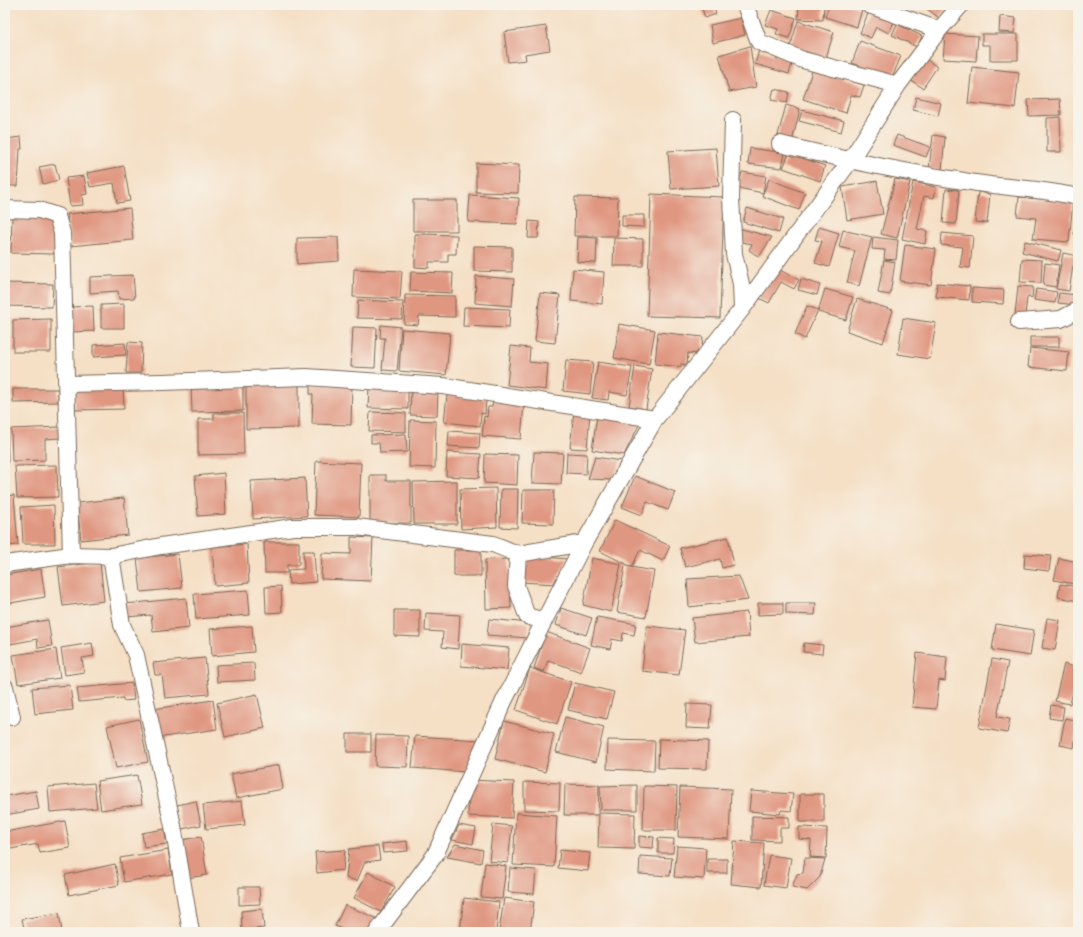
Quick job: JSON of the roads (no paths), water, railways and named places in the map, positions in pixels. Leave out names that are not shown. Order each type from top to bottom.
[{"type":"street","points":[[745,5],[759,42],[803,60],[898,85]]},
{"type":"street","points":[[869,5],[939,30]]},
{"type":"street","points":[[377,932],[435,855],[504,701],[544,621],[584,543],[655,419],[742,309],[850,161],[898,85],[939,30],[961,5]]},
{"type":"street","points":[[733,120],[731,198],[733,247],[741,284],[742,309]]},
{"type":"street","points":[[780,144],[850,161],[965,182],[1062,193],[1078,197]]},
{"type":"street","points":[[5,209],[39,210],[57,216],[62,233],[71,555]]},
{"type":"street","points":[[1019,322],[1061,319],[1078,310]]},
{"type":"street","points":[[66,384],[306,377],[443,386],[655,419]]},
{"type":"street","points":[[5,564],[71,555],[111,556],[161,546],[293,527],[363,528],[493,544],[518,554],[584,543]]},
{"type":"street","points":[[518,554],[516,586],[527,616],[544,621]]},
{"type":"street","points":[[111,556],[122,625],[136,655],[173,826],[191,932]]},
{"type":"street","points":[[5,687],[12,717]]}]
